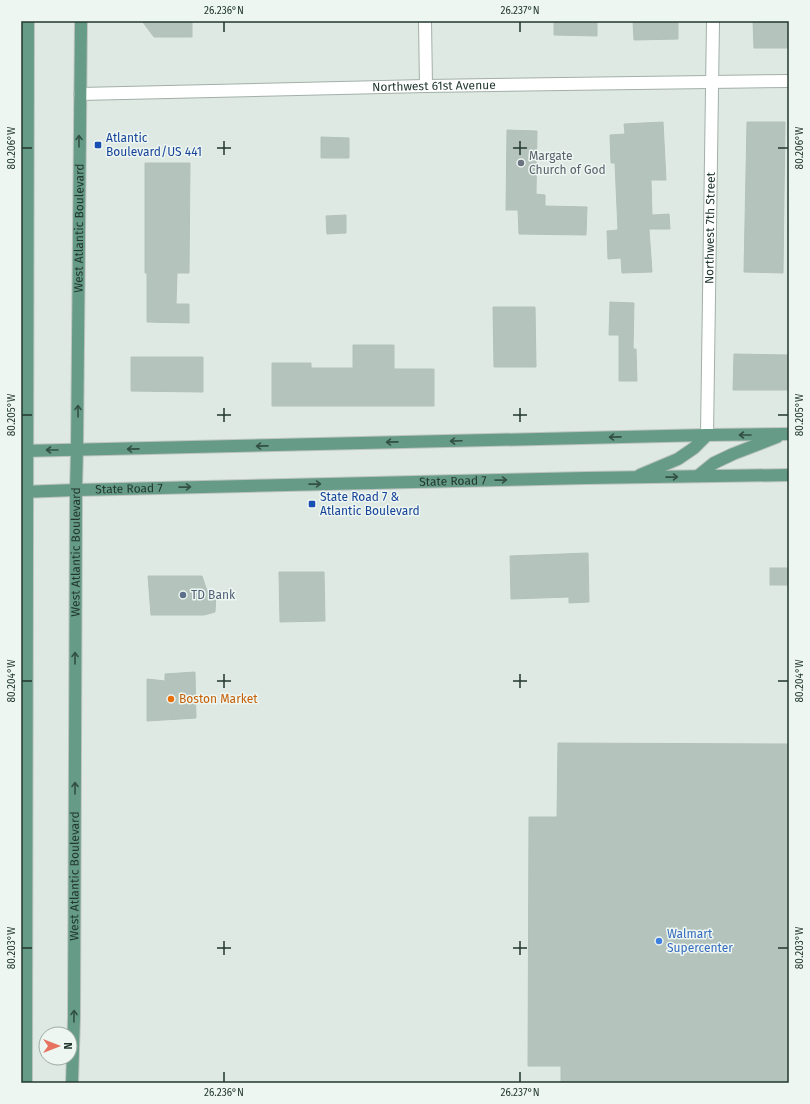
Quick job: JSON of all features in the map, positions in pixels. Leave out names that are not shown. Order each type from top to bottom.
[{"type":"main road","points":[[26,1083],[24,979],[24,451],[28,21]]},
{"type":"main road","name":"West Atlantic Boulevard","points":[[72,1083],[74,1010],[80,21]]},
{"type":"main road","points":[[24,451],[787,434]]},
{"type":"main road","points":[[698,476],[714,463],[733,454],[787,434]]},
{"type":"main road","points":[[633,478],[678,459],[694,448],[707,435]]},
{"type":"main road","name":"State Road 7","points":[[24,492],[789,475]]},
{"type":"street","points":[[425,21],[426,86]]},
{"type":"street","name":"Northwest 7th Street","points":[[707,435],[713,21]]},
{"type":"street","name":"Northwest 61st Avenue","points":[[80,94],[426,86],[789,81]]},
{"type":"building","points":[[142,21],[192,21],[192,37],[154,37]]},
{"type":"building","points":[[554,21],[597,21],[597,36],[554,35]]},
{"type":"building","points":[[633,21],[678,21],[678,39],[634,40]]},
{"type":"building","points":[[753,21],[787,21],[788,48],[754,48]]},
{"type":"building","points":[[663,122],[666,180],[651,180],[652,215],[669,214],[670,229],[649,229],[652,272],[622,273],[621,258],[608,259],[607,231],[618,230],[615,163],[611,163],[610,135],[625,134],[624,124]]},
{"type":"building","points":[[747,122],[785,122],[783,273],[744,272]]},
{"type":"building","name":"Margate Church of God","points":[[507,130],[537,131],[536,194],[545,195],[545,206],[587,207],[586,235],[519,234],[518,210],[506,210]]},
{"type":"building","points":[[321,137],[349,138],[349,158],[321,158]]},
{"type":"building","points":[[145,163],[190,163],[189,273],[177,273],[176,304],[189,304],[189,323],[147,322],[147,273],[145,273]]},
{"type":"building","points":[[346,215],[346,233],[327,234],[326,216]]},
{"type":"building","points":[[610,302],[634,303],[633,349],[636,349],[637,381],[619,381],[619,335],[609,335]]},
{"type":"building","points":[[493,307],[535,307],[536,367],[494,367]]},
{"type":"building","points":[[353,345],[394,345],[394,369],[434,369],[434,406],[272,406],[272,363],[311,363],[311,368],[353,368]]},
{"type":"building","points":[[734,354],[789,355],[789,390],[733,390]]},
{"type":"building","points":[[131,357],[203,357],[203,392],[131,391]]},
{"type":"building","points":[[588,553],[589,602],[569,603],[569,597],[511,599],[510,556]]},
{"type":"building","points":[[770,568],[789,568],[789,585],[770,585]]},
{"type":"building","points":[[279,572],[324,572],[325,621],[280,622]]},
{"type":"building","name":"TD Bank","points":[[148,576],[202,576],[207,591],[216,592],[215,612],[204,615],[151,615]]},
{"type":"building","name":"Boston Market","points":[[195,672],[196,718],[147,721],[147,679],[165,681],[165,674]]},
{"type":"building","name":"Walmart Supercenter","points":[[558,743],[789,744],[789,1083],[561,1083],[561,1066],[528,1066],[529,817],[557,817]]},
{"type":"place","name":"Atlantic Boulevard/US 441","points":[[98,145]]},
{"type":"place","name":"Margate Church of God","points":[[521,163]]},
{"type":"place","name":"State Road 7 & Atlantic Boulevard","points":[[312,504]]},
{"type":"place","name":"TD Bank","points":[[183,595]]},
{"type":"place","name":"Boston Market","points":[[171,699]]},
{"type":"place","name":"Walmart Supercenter","points":[[659,941]]}]
